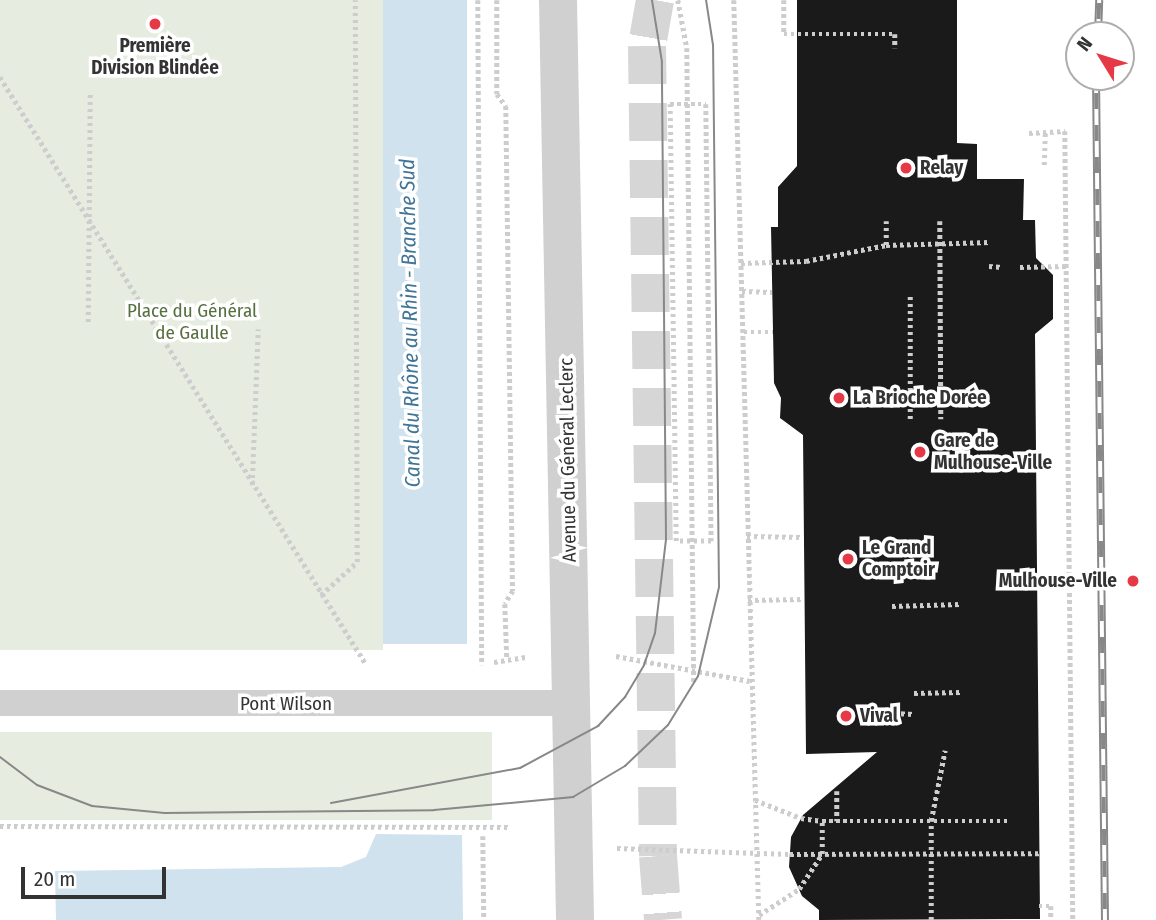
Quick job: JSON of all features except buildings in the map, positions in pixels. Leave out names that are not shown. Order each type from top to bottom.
[{"type":"street","name":"Avenue du Général Leclerc","points":[[558,0],[575,920]]},
{"type":"lane","name":"Pont Wilson","points":[[0,703],[572,703]]},
{"type":"path","points":[[321,595],[356,562],[355,0]]},
{"type":"path","points":[[478,0],[482,666]]},
{"type":"path","points":[[496,0],[497,94],[506,106],[513,544],[513,591],[505,604],[507,658]]},
{"type":"path","points":[[678,0],[687,48],[694,682]]},
{"type":"path","points":[[734,0],[744,332],[750,681],[759,917]]},
{"type":"path","points":[[784,0],[784,34],[895,34],[895,48]]},
{"type":"path","points":[[0,77],[252,486],[366,664]]},
{"type":"path","points":[[88,322],[90,91]]},
{"type":"path","points":[[670,104],[706,104],[711,541],[693,541],[676,541],[670,104]]},
{"type":"path","points":[[1029,133],[1065,131],[1073,920]]},
{"type":"path","points":[[1044,165],[1045,132]]},
{"type":"path","points":[[886,221],[886,245]]},
{"type":"path","points":[[940,221],[941,419]]},
{"type":"path","points":[[741,263],[806,261],[886,245],[990,242]]},
{"type":"path","points":[[989,266],[1002,267]]},
{"type":"path","points":[[1020,267],[1066,266]]},
{"type":"path","points":[[742,291],[772,292]]},
{"type":"path","points":[[910,293],[910,419]]},
{"type":"path","points":[[252,486],[258,329]]},
{"type":"path","points":[[744,332],[773,332]]},
{"type":"path","points":[[747,536],[803,537]]},
{"type":"path","points":[[748,600],[804,599]]},
{"type":"path","points":[[892,606],[960,604]]},
{"type":"path","points":[[613,656],[750,681]]},
{"type":"path","points":[[914,693],[960,692]]},
{"type":"path","points":[[894,713],[914,714]]},
{"type":"path","points":[[932,920],[931,821],[945,750]]},
{"type":"path","points":[[837,791],[837,821]]},
{"type":"path","points":[[755,800],[801,818],[822,821],[1007,821]]},
{"type":"path","points":[[759,917],[799,889],[822,854],[822,821]]},
{"type":"path","points":[[0,826],[509,827]]},
{"type":"path","points":[[483,836],[484,920]]},
{"type":"path","points":[[603,848],[822,854],[1039,853]]},
{"type":"path","points":[[1040,906],[1051,905],[1051,920]]},
{"type":"green space","name":"Place du Général de Gaulle","points":[[0,0],[383,0],[383,650],[0,650]]},
{"type":"green space","points":[[0,732],[492,732],[492,820],[0,820]]},
{"type":"water","name":"Canal du Rhône au Rhin - Branche Sud","points":[[383,0],[467,0],[467,644],[383,644]]},
{"type":"water","points":[[376,834],[462,835],[463,920],[56,920],[55,871],[341,867],[366,857]]},
{"type":"tunnel","points":[[655,0],[647,46],[658,856],[663,920]]},
{"type":"tram line","points":[[331,803],[520,768],[598,726],[625,697],[644,665],[655,633],[666,540],[662,62],[652,0]]},
{"type":"tram line","points":[[0,757],[37,785],[92,806],[165,813],[434,810],[573,797],[625,766],[668,725],[698,676],[719,587],[713,45],[706,0]]},
{"type":"railway","points":[[1098,21],[1099,0]]},
{"type":"railway","points":[[1096,91],[1105,920]]},
{"type":"place","name":"Première Division Blindée","points":[[155,24]]},
{"type":"place","name":"Relay","points":[[906,168]]},
{"type":"place","name":"La Brioche Dorée","points":[[839,398]]},
{"type":"place","name":"Gare de Mulhouse-Ville","points":[[920,452]]},
{"type":"place","name":"Le Grand Comptoir","points":[[848,559]]},
{"type":"place","name":"Mulhouse-Ville","points":[[1133,581]]},
{"type":"place","name":"Vival","points":[[846,716]]}]
